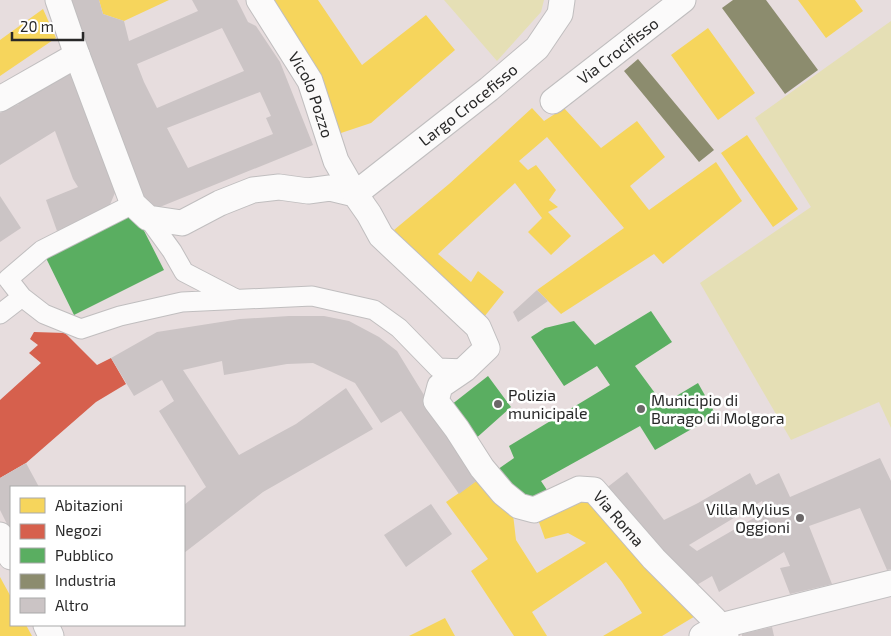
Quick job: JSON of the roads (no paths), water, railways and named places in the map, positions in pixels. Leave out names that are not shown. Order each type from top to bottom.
[{"type":"street","points":[[58,0],[77,55],[140,211],[172,251],[184,272],[236,299]]},
{"type":"street","name":"Vicolo Pozzo","points":[[259,0],[310,81],[336,161],[381,236],[478,327],[487,348],[465,369]]},
{"type":"street","name":"Largo Crocefisso","points":[[355,194],[489,89],[537,48],[560,14],[562,0]]},
{"type":"street","name":"Via Crocifisso","points":[[553,101],[682,0]]},
{"type":"street","points":[[0,100],[77,55]]},
{"type":"street","points":[[355,194],[330,188],[308,190],[280,187],[253,190],[182,223],[140,211],[42,250],[8,280],[22,297],[44,314],[81,329],[120,316],[182,302],[312,296],[374,310],[399,328],[438,368],[465,369]]},
{"type":"street","points":[[0,314],[22,297]]},
{"type":"street","name":"Via Roma","points":[[465,369],[440,386],[436,401],[482,468],[503,494],[519,506],[534,510],[579,488],[594,490],[716,633]]},
{"type":"street","points":[[0,535],[10,555]]},
{"type":"street","points":[[716,633],[891,582]]},
{"type":"place","name":"Polizia municipale","points":[[498,404]]},
{"type":"place","name":"Municipio di Burago di Molgora","points":[[641,409]]},
{"type":"place","name":"Villa Mylius Oggioni","points":[[800,518]]}]
